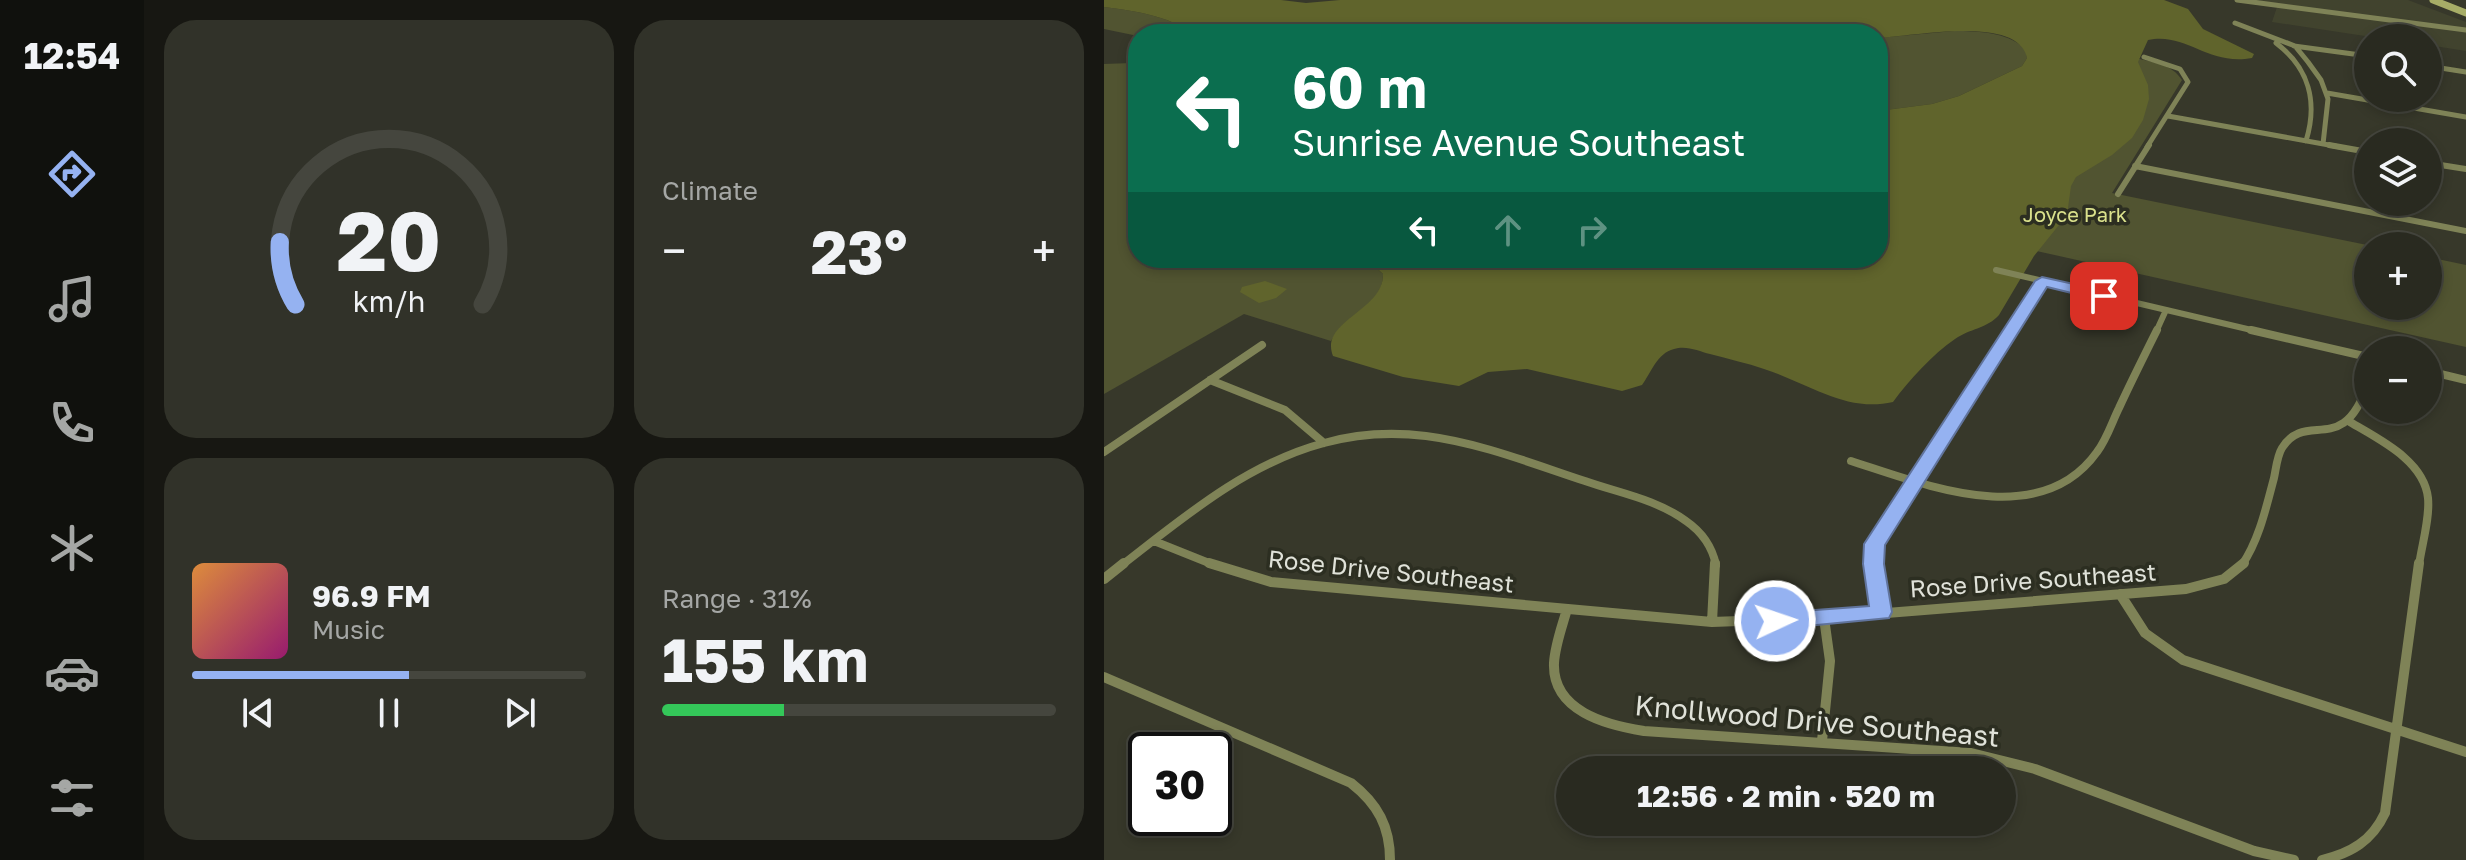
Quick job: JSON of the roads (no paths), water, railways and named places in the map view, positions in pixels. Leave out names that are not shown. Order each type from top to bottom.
[{"type":"main road","points":[[2433,0],[2466,13]]},
{"type":"street","points":[[2237,0],[2466,30]]},
{"type":"street","points":[[2235,23],[2295,46],[2354,54]]},
{"type":"street","points":[[2262,34],[2282,47],[2296,62],[2311,91],[2313,112],[2306,141]]},
{"type":"street","points":[[2282,47],[2295,46]]},
{"type":"street","points":[[2295,46],[2327,93],[2323,144]]},
{"type":"street","points":[[2118,194],[2186,86],[2187,77],[2173,65],[2144,57]]},
{"type":"street","points":[[2442,68],[2466,72]]},
{"type":"street","points":[[2327,93],[2466,117]]},
{"type":"street","points":[[2168,116],[2354,150]]},
{"type":"street","points":[[2442,165],[2466,169]]},
{"type":"street","points":[[2135,166],[2466,231]]},
{"type":"street","points":[[1996,270],[2354,354]]},
{"type":"street","points":[[1881,612],[1873,564],[1875,544],[2042,281]]},
{"type":"street","points":[[1851,461],[1952,492],[1996,497],[2056,487],[2082,471],[2098,451],[2166,310]]},
{"type":"street","points":[[1104,452],[1262,345]]},
{"type":"street","points":[[2442,374],[2466,380]]},
{"type":"street","points":[[1210,380],[1283,407],[1296,415],[1324,443]]},
{"type":"street","points":[[2322,860],[2352,851],[2369,841],[2385,813],[2427,488],[2407,462],[2350,422],[2354,418]]},
{"type":"street","name":"Rose Drive Southeast","points":[[1154,541],[1228,571],[1271,582],[1712,622],[1824,618],[2186,589],[2232,576],[2251,551],[2281,449],[2288,441],[2301,433],[2350,422]]},
{"type":"street","points":[[1104,579],[1241,477],[1324,443],[1388,435],[1462,442],[1669,511],[1697,530],[1715,558],[1717,575],[1712,622]]},
{"type":"street","points":[[2120,594],[2132,620],[2148,639],[2183,660],[2466,752]]},
{"type":"street","name":"Knollwood Drive Southeast","points":[[1567,609],[1555,652],[1555,679],[1565,695],[1588,716],[1623,728],[1644,731],[1971,753],[2005,760],[2254,851],[2294,860]]},
{"type":"street","points":[[1822,741],[1830,661],[1824,618]]},
{"type":"street","points":[[1104,677],[1340,776],[1361,788],[1377,807],[1387,826],[1390,860]]},
{"type":"park label","name":"Joyce Park","points":[[2075,215]]}]
